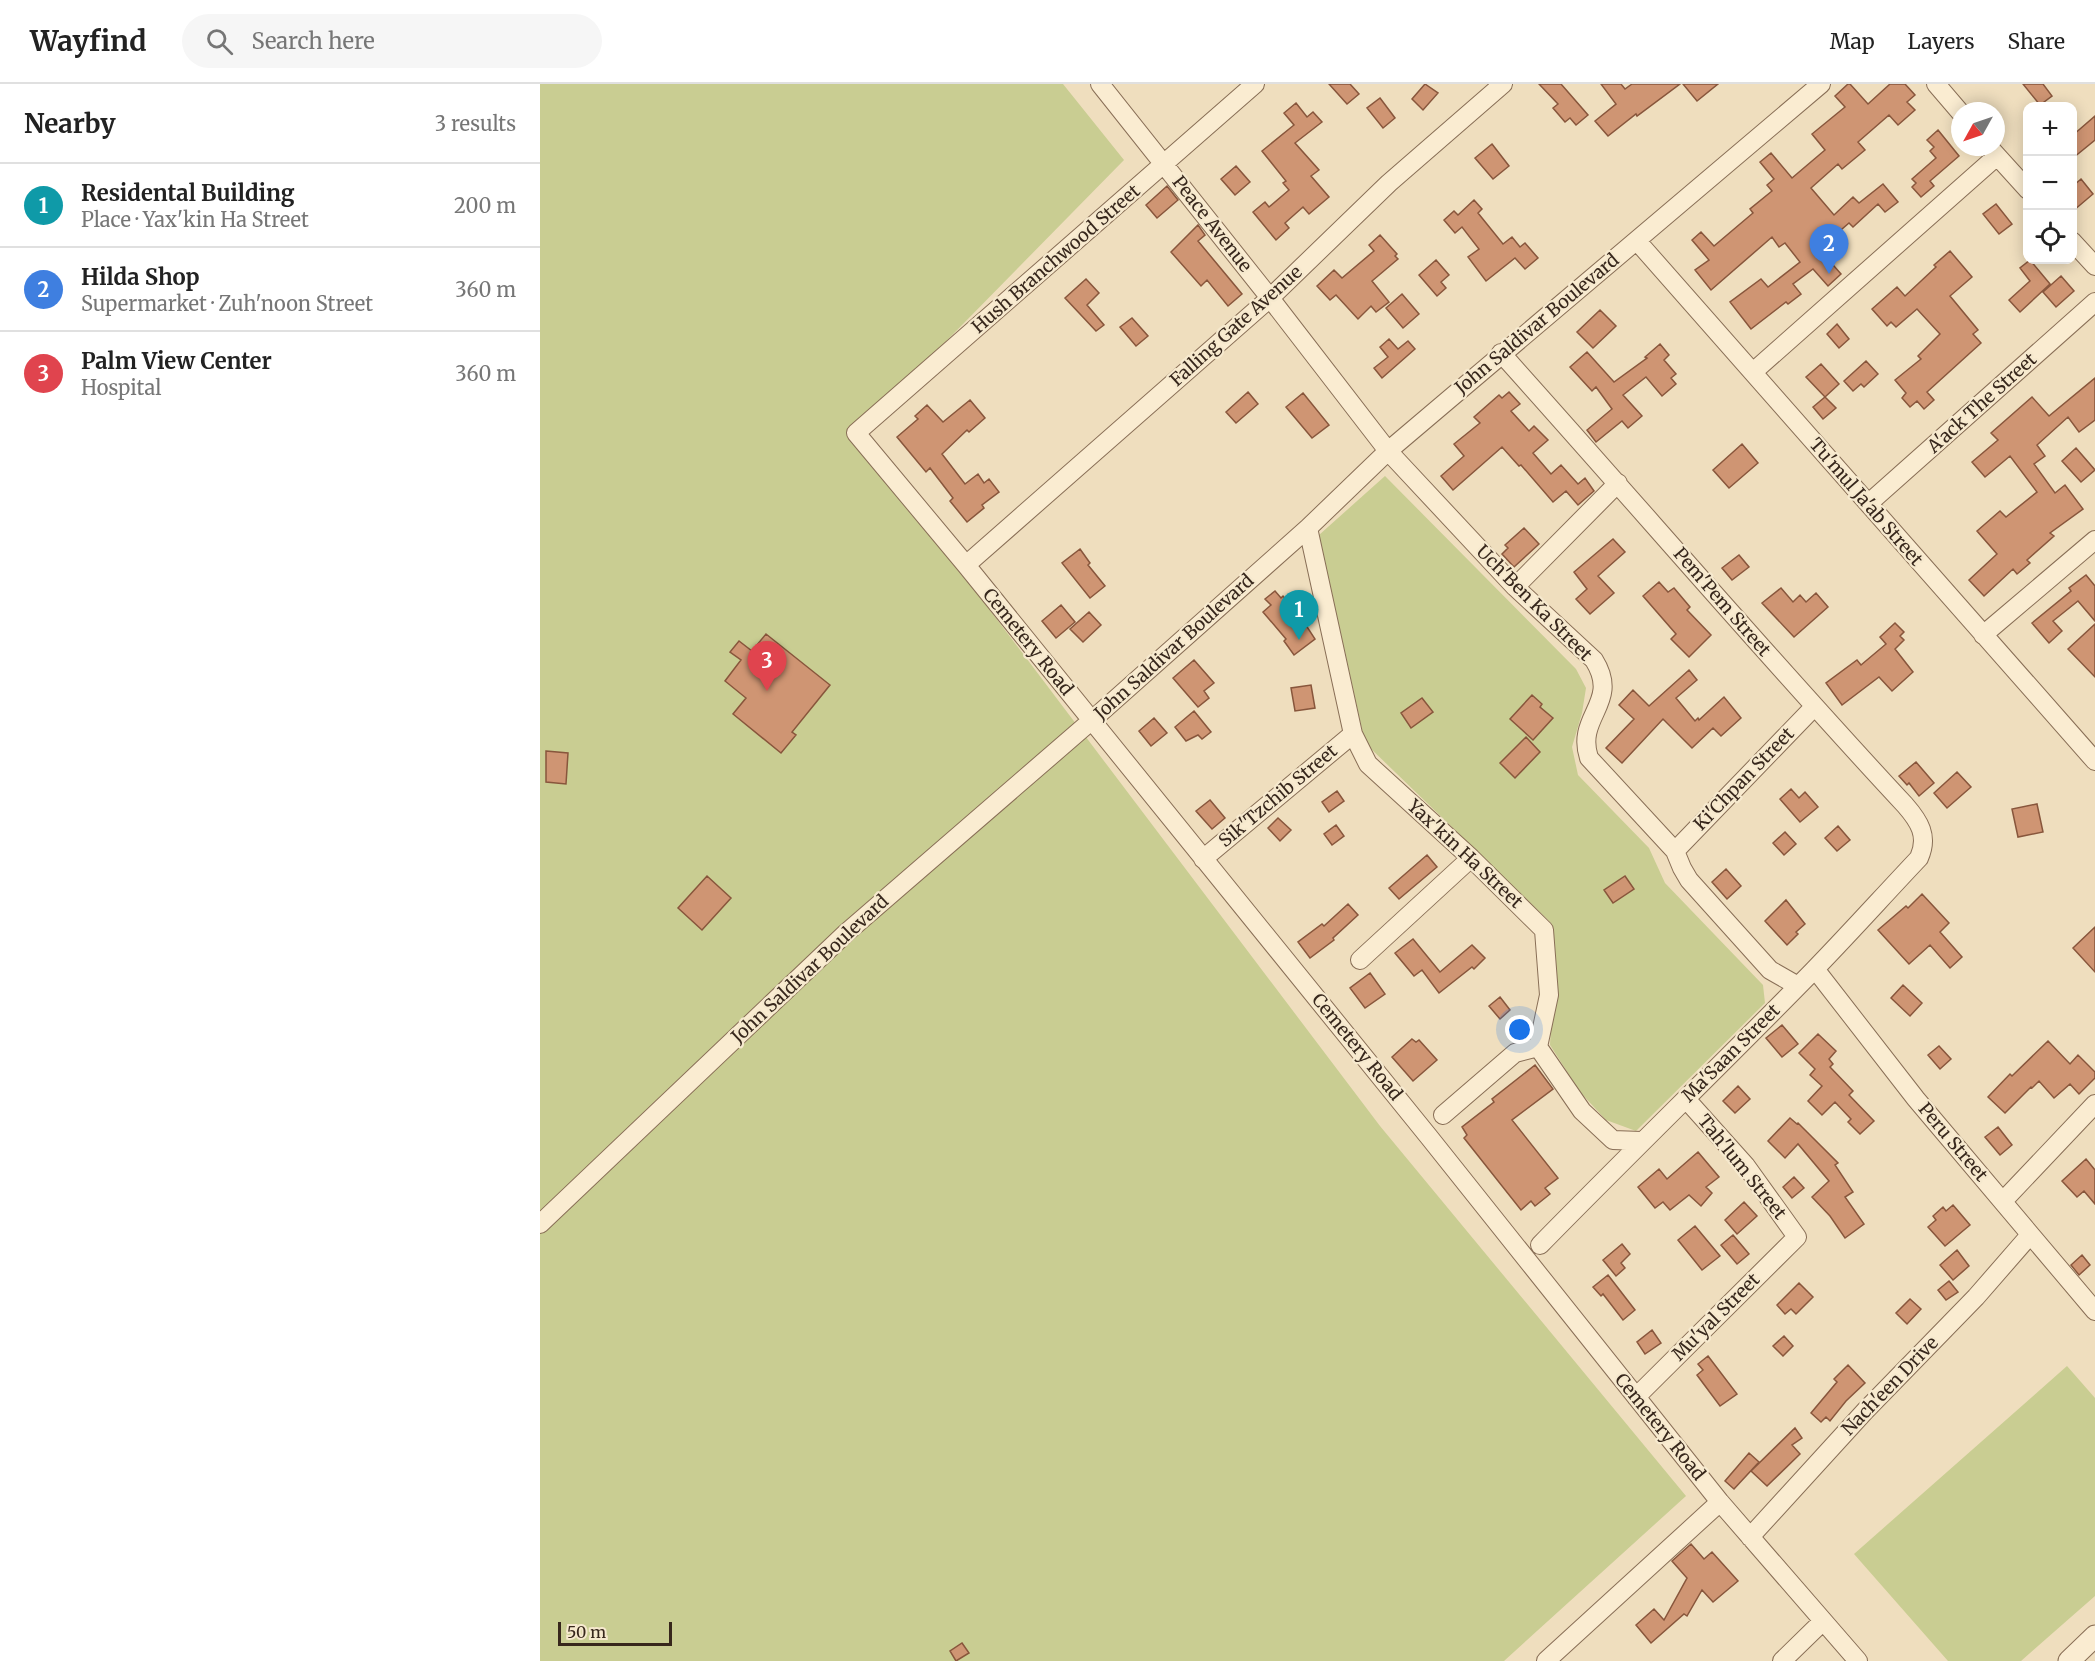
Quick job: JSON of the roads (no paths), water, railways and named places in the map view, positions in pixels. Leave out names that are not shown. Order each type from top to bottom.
[{"type":"street","name":"Peace Avenue","points":[[1100,84],[1388,451]]},
{"type":"street","name":"Hush Branchwood Street","points":[[856,433],[1255,84]]},
{"type":"street","name":"Falling Gate Avenue","points":[[966,565],[1270,298],[1389,183],[1503,84]]},
{"type":"street","name":"John Saldivar Boulevard","points":[[540,1224],[846,933],[1091,721],[1308,528],[1388,451],[1821,84]]},
{"type":"street","points":[[1936,84],[1951,102]]},
{"type":"street","points":[[1753,372],[1988,156]]},
{"type":"street","points":[[1997,156],[2023,184]]},
{"type":"street","name":"Tu'mul Ja'ab Street","points":[[1637,241],[2095,761]]},
{"type":"street","points":[[2077,246],[2095,266]]},
{"type":"street","name":"A'ack The Street","points":[[1869,503],[2095,302]]},
{"type":"street","name":"Pem'Pem Street","points":[[1501,353],[1814,707],[1918,820],[1924,835],[1924,848],[1919,858]]},
{"type":"street","name":"Cemetery Road","points":[[856,433],[966,565],[1430,1137],[1720,1502],[1858,1661]]},
{"type":"street","name":"Uch'Ben Ka Street","points":[[1388,451],[1515,587],[1593,660],[1601,672],[1604,683],[1603,694],[1585,740],[1589,758],[1675,851],[1689,880],[1770,970],[1798,986]]},
{"type":"street","points":[[1515,587],[1618,483]]},
{"type":"street","name":"Yax'kin Ha Street","points":[[1308,528],[1353,734],[1368,764],[1471,858],[1544,930],[1549,995],[1538,1047]]},
{"type":"street","points":[[1983,635],[2095,540]]},
{"type":"street","name":"Ki'Chpan Street","points":[[1675,851],[1814,707]]},
{"type":"street","name":"Sik'Tzchib Street","points":[[1203,859],[1353,734]]},
{"type":"street","points":[[1360,960],[1471,858]]},
{"type":"street","name":"Ma'Saan Street","points":[[1540,1245],[1641,1141],[1815,969],[1919,858]]},
{"type":"street","name":"Peru Street","points":[[1815,969],[1916,1099],[2095,1311]]},
{"type":"street","points":[[1443,1115],[1515,1053],[1538,1047],[1582,1111],[1613,1140],[1641,1141]]},
{"type":"street","name":"Tah'lum Street","points":[[1686,1099],[1746,1166],[1797,1237]]},
{"type":"street","points":[[2003,1201],[2095,1104]]},
{"type":"street","name":"Nach'een Drive","points":[[1750,1537],[1865,1412],[1976,1297],[2030,1235]]},
{"type":"street","name":"Mu'yal Street","points":[[1636,1397],[1797,1237]]},
{"type":"street","points":[[1546,1661],[1720,1502]]},
{"type":"street","points":[[1782,1661],[1822,1622]]},
{"type":"street","points":[[2068,1661],[2095,1636]]},
{"type":"place","name":"Hilda Shop","points":[[1829,274]]},
{"type":"place","name":"Residental Building","points":[[1299,640]]},
{"type":"place","name":"Palm View Center","points":[[767,691]]}]
